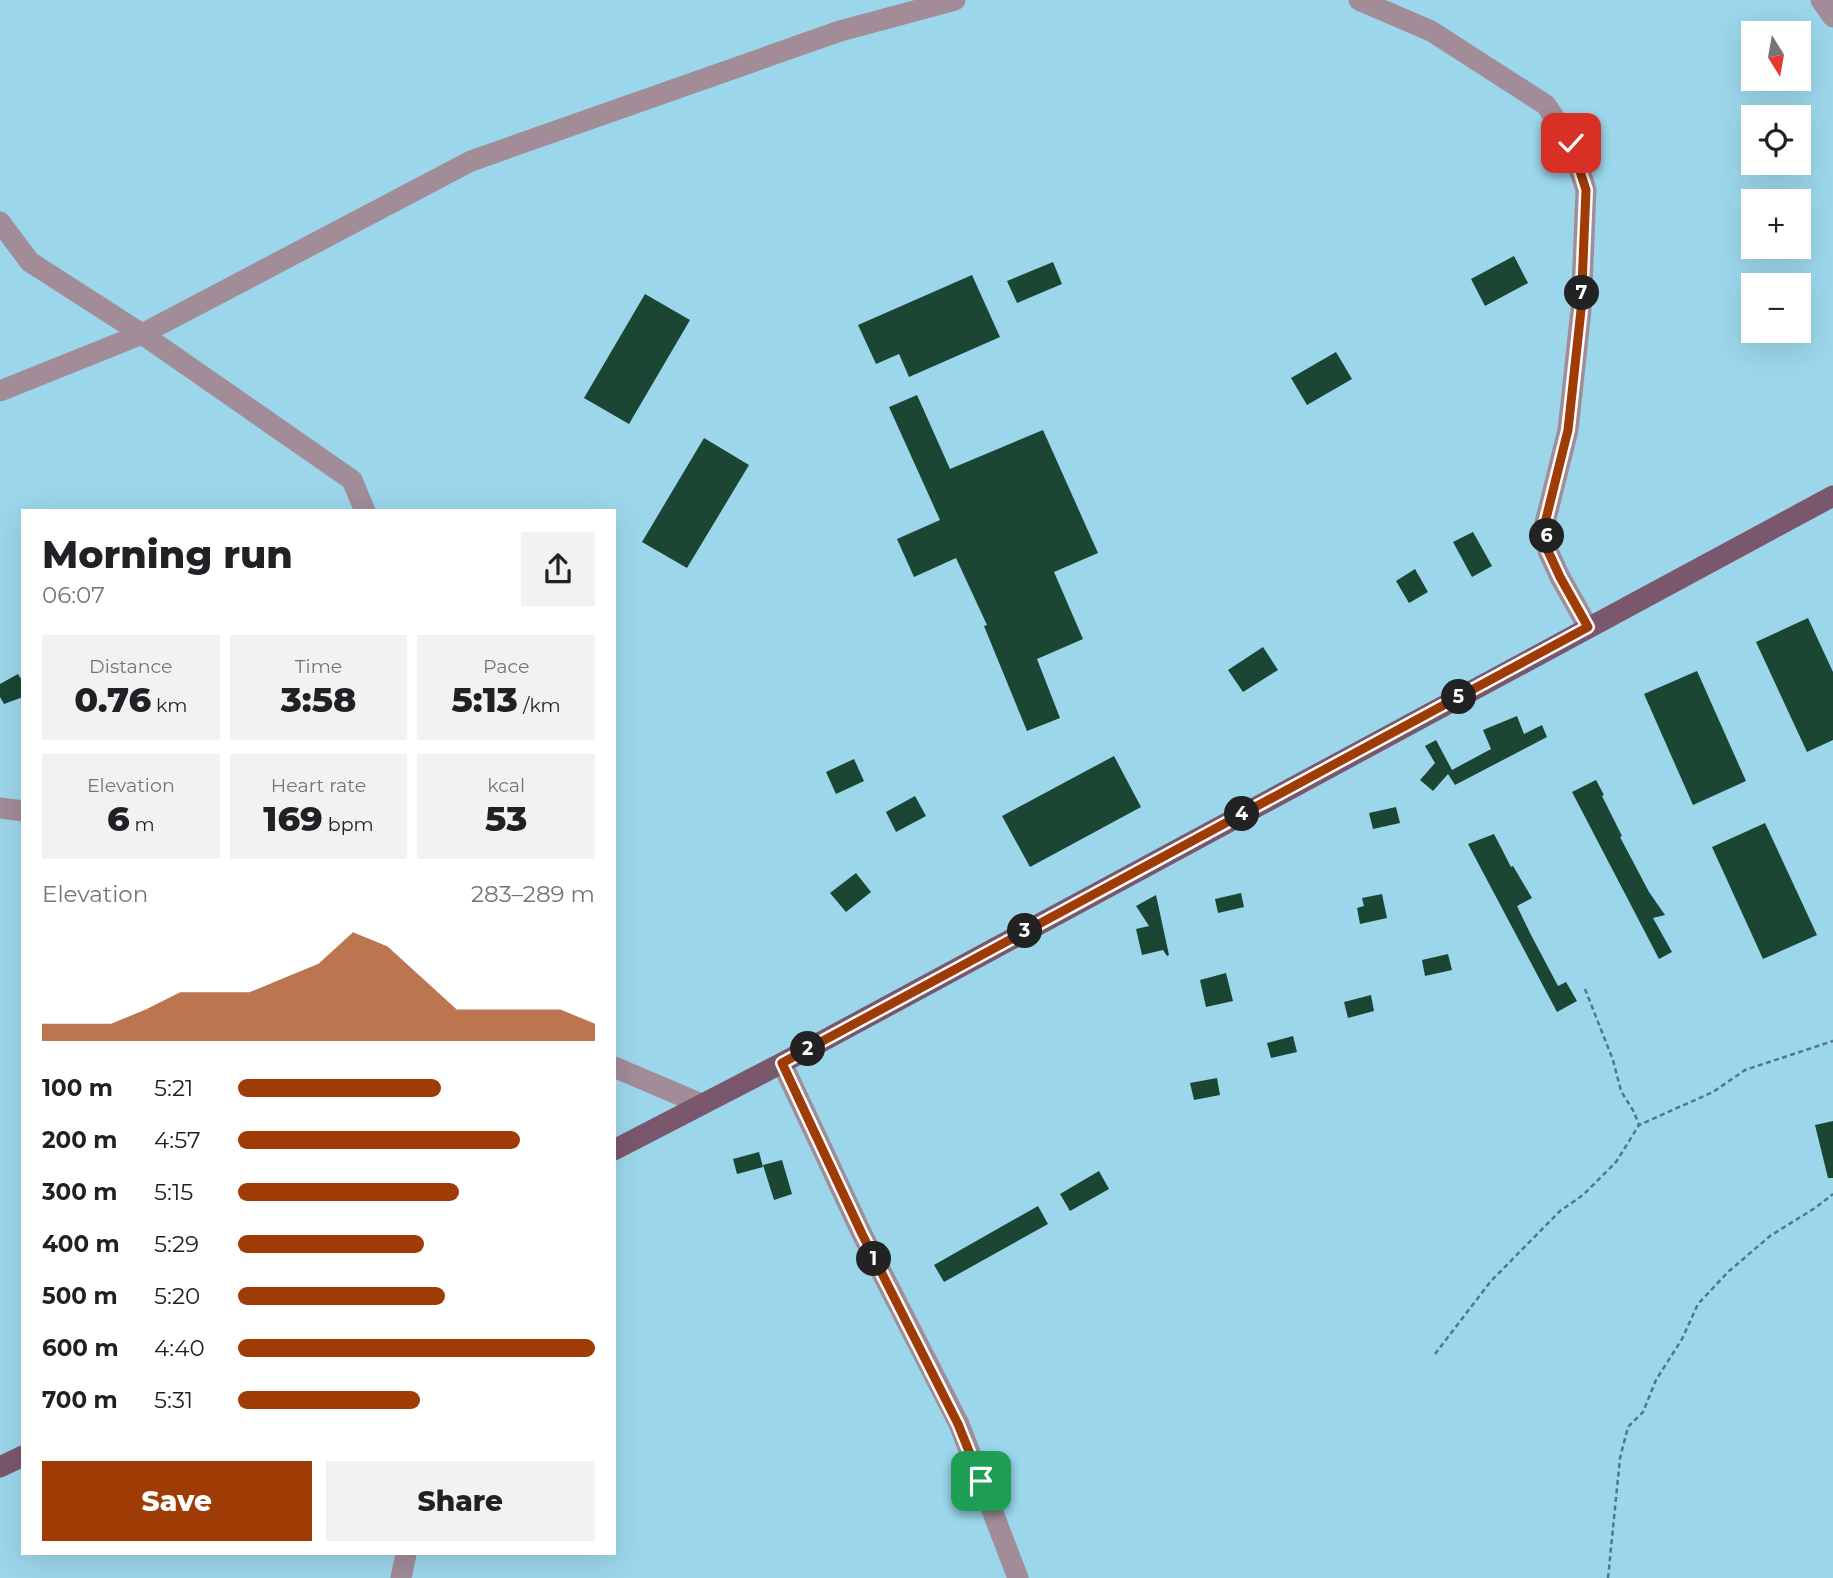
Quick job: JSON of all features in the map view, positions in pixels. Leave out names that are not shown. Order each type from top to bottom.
[{"type":"main road","points":[[616,1149],[782,1063],[1833,496]]},
{"type":"main road","points":[[0,1467],[21,1457]]},
{"type":"street","points":[[0,391],[142,334],[471,161],[840,32],[955,0]]},
{"type":"street","points":[[1359,0],[1431,31],[1546,105],[1571,143],[1586,190],[1581,310],[1568,430],[1545,523],[1548,551],[1588,627]]},
{"type":"street","points":[[1821,0],[1833,17]]},
{"type":"street","points":[[0,222],[30,262],[142,334],[352,480],[364,509]]},
{"type":"street","points":[[0,808],[21,811]]},
{"type":"street","points":[[782,1063],[862,1234],[958,1424],[1018,1578]]},
{"type":"street","points":[[616,1068],[701,1104]]},
{"type":"street","points":[[401,1578],[406,1555]]},
{"type":"path","points":[[1585,989],[1613,1060],[1621,1091],[1639,1125]]},
{"type":"path","points":[[1435,1354],[1491,1282],[1560,1211],[1583,1195],[1615,1162],[1639,1125],[1713,1092],[1745,1070],[1833,1041]]},
{"type":"path","points":[[1608,1578],[1620,1458],[1628,1427],[1643,1412],[1656,1380],[1682,1339],[1698,1304],[1728,1272],[1769,1236],[1833,1194]]},
{"type":"building","points":[[1514,256],[1528,283],[1485,306],[1471,279]]},
{"type":"building","points":[[1053,262],[1062,284],[1017,303],[1007,281]]},
{"type":"building","points":[[972,275],[1000,337],[909,377],[899,354],[876,364],[858,325]]},
{"type":"building","points":[[645,294],[690,320],[629,424],[584,398]]},
{"type":"building","points":[[1336,352],[1352,379],[1307,405],[1291,378]]},
{"type":"building","points":[[917,395],[950,469],[1043,430],[1098,553],[1054,572],[1083,639],[1037,659],[1060,718],[1027,731],[984,626],[987,625],[956,558],[914,577],[897,539],[940,520],[889,407]]},
{"type":"building","points":[[704,438],[749,465],[687,568],[642,542]]},
{"type":"building","points":[[1473,532],[1492,566],[1472,577],[1453,542]]},
{"type":"building","points":[[1415,569],[1428,592],[1409,603],[1396,581]]},
{"type":"building","points":[[1808,618],[1833,672],[1833,740],[1807,752],[1756,642]]},
{"type":"building","points":[[1263,647],[1278,670],[1243,692],[1228,670]]},
{"type":"building","points":[[1697,671],[1746,781],[1693,805],[1644,694]]},
{"type":"building","points":[[18,674],[21,679],[21,698],[4,704],[0,697],[0,684]]},
{"type":"building","points":[[1517,716],[1524,734],[1542,725],[1547,737],[1455,785],[1448,774],[1433,791],[1420,780],[1435,763],[1425,746],[1436,740],[1452,770],[1491,749],[1483,730]]},
{"type":"building","points":[[1114,756],[1141,807],[1030,867],[1002,816]]},
{"type":"building","points":[[854,759],[864,781],[836,794],[826,772]]},
{"type":"building","points":[[1596,780],[1622,836],[1620,837],[1649,892],[1665,915],[1653,918],[1672,952],[1659,959],[1572,792]]},
{"type":"building","points":[[915,796],[926,816],[896,832],[886,812]]},
{"type":"building","points":[[1396,807],[1400,823],[1373,829],[1369,813]]},
{"type":"building","points":[[1765,823],[1817,935],[1763,959],[1712,847]]},
{"type":"building","points":[[1494,834],[1511,867],[1513,866],[1532,898],[1517,906],[1530,933],[1558,986],[1566,982],[1577,1001],[1557,1012],[1468,844]]},
{"type":"building","points":[[856,873],[871,892],[846,912],[830,893]]},
{"type":"building","points":[[1241,893],[1244,907],[1218,913],[1215,899]]},
{"type":"building","points":[[1382,894],[1387,918],[1360,924],[1357,908],[1364,906],[1362,898]]},
{"type":"building","points":[[1156,895],[1169,955],[1167,956],[1163,950],[1142,955],[1136,929],[1149,926],[1136,906]]},
{"type":"building","points":[[1448,954],[1452,970],[1425,976],[1422,960]]},
{"type":"building","points":[[1226,973],[1233,1001],[1206,1007],[1200,980]]},
{"type":"building","points":[[1371,995],[1374,1011],[1348,1018],[1344,1002]]},
{"type":"building","points":[[1293,1036],[1297,1052],[1271,1058],[1267,1043]]},
{"type":"building","points":[[1217,1078],[1220,1095],[1194,1100],[1190,1083]]},
{"type":"building","points":[[1833,1121],[1833,1178],[1828,1178],[1815,1125]]},
{"type":"building","points":[[759,1152],[763,1167],[737,1174],[733,1159]]},
{"type":"building","points":[[782,1160],[792,1194],[774,1200],[763,1165]]},
{"type":"building","points":[[1099,1171],[1109,1189],[1070,1211],[1060,1194]]},
{"type":"building","points":[[1038,1206],[1048,1224],[944,1282],[934,1265]]},
{"type":"route","points":[[981,1481],[958,1424],[862,1234],[782,1063],[1588,627],[1548,551],[1545,523],[1568,430],[1581,310],[1586,190],[1571,143]]}]
